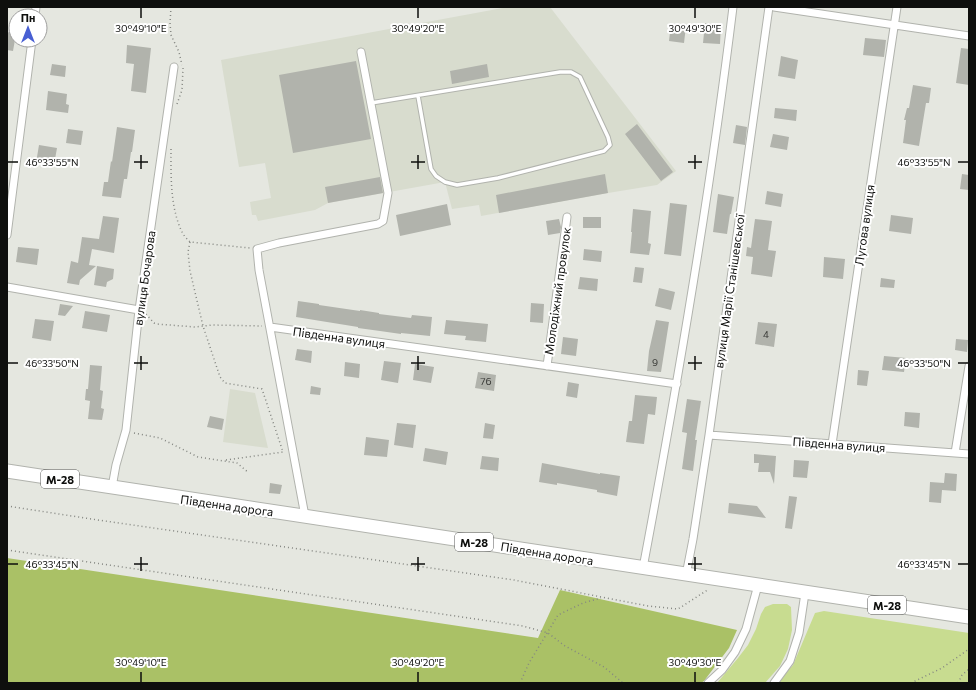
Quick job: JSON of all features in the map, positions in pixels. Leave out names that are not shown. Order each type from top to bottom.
[{"type":"highway","name":"Південна дорога","points":[[7,471],[969,618]]},
{"type":"street","points":[[643,568],[677,384],[708,191],[732,7]]},
{"type":"street","name":"вулиця Марії Станішевської","points":[[686,574],[709,435],[769,7]]},
{"type":"street","points":[[774,7],[969,36]]},
{"type":"street","name":"Лугова вулиця","points":[[832,444],[897,7]]},
{"type":"street","points":[[7,235],[31,48]]},
{"type":"street","points":[[305,516],[259,270],[258,249],[278,243],[378,224],[383,221],[388,192],[361,52]]},
{"type":"street","name":"вулиця Бочарова","points":[[112,488],[116,465],[126,430],[139,310],[174,67]]},
{"type":"street","name":"Молодіжний провулок","points":[[547,366],[567,217]]},
{"type":"street","points":[[7,287],[139,310]]},
{"type":"street","name":"Південна вулиця","points":[[270,327],[677,384]]},
{"type":"street","points":[[956,453],[969,366]]},
{"type":"street","name":"Південна вулиця","points":[[709,435],[969,454]]},
{"type":"street","points":[[708,683],[722,670],[735,652],[746,629],[758,585]]},
{"type":"street","points":[[774,683],[790,661],[799,633],[805,593]]},
{"type":"lane","points":[[371,103],[560,72],[571,72],[580,77],[608,137],[610,145],[604,151],[498,178],[457,185],[445,182],[436,176],[431,168],[418,96]]},
{"type":"path","points":[[172,7],[170,23],[171,35],[179,52],[183,67],[182,90],[175,110]]},
{"type":"path","points":[[171,147],[171,181],[173,197],[183,233],[190,242],[258,249]]},
{"type":"path","points":[[190,242],[188,252],[190,272],[203,326],[220,377],[225,382],[262,389],[283,452]]},
{"type":"path","points":[[139,310],[146,314],[154,323],[158,324],[196,327],[212,324],[270,327]]},
{"type":"path","points":[[126,430],[160,438],[198,457],[237,463],[249,473]]},
{"type":"path","points":[[224,460],[283,452],[294,457]]},
{"type":"path","points":[[7,506],[106,522],[514,580],[648,606],[678,609],[722,580]]},
{"type":"path","points":[[7,550],[523,626],[548,633],[565,646],[604,668],[623,683]]},
{"type":"path","points":[[520,683],[529,663],[558,615],[583,603],[602,598]]},
{"type":"path","points":[[911,683],[942,668],[969,649]]},
{"type":"path","points":[[958,683],[962,675],[969,669]]},
{"type":"shaded area","points":[[508,7],[550,7],[676,171],[657,185],[481,216],[479,205],[452,209],[445,182],[328,203],[315,210],[258,221],[256,215],[252,215],[250,202],[271,198],[265,163],[239,167],[221,60]]},
{"type":"shaded area","points":[[230,389],[255,393],[268,448],[223,442]]},
{"type":"green space","points":[[7,558],[538,638],[560,590],[737,630],[729,648],[701,683],[7,683]]},
{"type":"green space","points":[[773,604],[787,604],[791,607],[792,630],[788,649],[780,666],[765,683],[717,683],[748,645],[765,607]]},
{"type":"green space","points":[[824,611],[969,633],[969,682],[777,683],[793,665],[815,613]]},
{"type":"building","points":[[705,23],[721,24],[720,44],[703,43]]},
{"type":"building","points":[[671,24],[686,26],[684,43],[669,41]]},
{"type":"building","points":[[7,32],[8,48],[14,48],[13,51],[7,50]]},
{"type":"building","points":[[865,38],[886,40],[884,57],[863,55]]},
{"type":"building","points":[[127,45],[151,48],[146,93],[131,91],[134,64],[126,63]]},
{"type":"building","points":[[961,48],[969,49],[969,85],[956,83]]},
{"type":"building","points":[[781,56],[798,60],[795,79],[778,76]]},
{"type":"building","points":[[356,61],[371,139],[293,153],[279,75]]},
{"type":"building","points":[[52,64],[66,66],[65,77],[50,75]]},
{"type":"building","points":[[487,64],[489,77],[452,84],[450,71]]},
{"type":"building","points":[[913,85],[931,88],[929,103],[926,103],[919,146],[903,143],[906,120],[904,120],[907,108],[909,108]]},
{"type":"building","points":[[48,91],[67,94],[66,104],[69,105],[68,113],[46,110]]},
{"type":"building","points":[[775,108],[797,110],[796,121],[774,118]]},
{"type":"building","points":[[637,124],[673,172],[661,181],[625,134]]},
{"type":"building","points":[[736,125],[747,127],[745,145],[733,143]]},
{"type":"building","points":[[117,127],[135,130],[127,179],[124,179],[121,198],[102,196],[104,182],[108,182]]},
{"type":"building","points":[[68,129],[83,131],[81,145],[66,143]]},
{"type":"building","points":[[773,134],[789,137],[787,150],[770,147]]},
{"type":"building","points":[[39,145],[57,148],[54,165],[36,163]]},
{"type":"building","points":[[605,174],[608,193],[499,213],[496,195]]},
{"type":"building","points":[[962,174],[969,175],[969,190],[960,189]]},
{"type":"building","points":[[380,177],[383,193],[328,203],[325,187]]},
{"type":"building","points":[[767,191],[783,194],[781,207],[765,204]]},
{"type":"building","points":[[718,194],[734,197],[727,234],[713,232]]},
{"type":"building","points":[[670,203],[687,205],[681,256],[664,254]]},
{"type":"building","points":[[447,204],[451,225],[400,236],[396,215]]},
{"type":"building","points":[[633,209],[651,211],[648,243],[651,244],[649,255],[630,253]]},
{"type":"building","points":[[891,215],[913,218],[911,234],[889,231]]},
{"type":"building","points":[[103,216],[119,218],[114,253],[92,249],[89,265],[96,266],[80,280],[79,285],[67,283],[71,261],[78,263],[82,237],[99,239]]},
{"type":"building","points":[[583,217],[601,217],[601,228],[583,228]]},
{"type":"building","points":[[559,219],[561,227],[560,233],[548,235],[546,221]]},
{"type":"building","points":[[755,219],[772,221],[768,250],[776,251],[772,277],[751,274],[753,257],[746,256],[747,247],[751,248]]},
{"type":"building","points":[[18,247],[39,249],[37,265],[16,262]]},
{"type":"building","points":[[584,249],[602,251],[601,262],[583,260]]},
{"type":"building","points":[[824,257],[845,259],[843,279],[823,277]]},
{"type":"building","points":[[97,266],[114,269],[113,279],[107,282],[106,287],[94,285]]},
{"type":"building","points":[[635,267],[644,268],[642,283],[633,282]]},
{"type":"building","points":[[580,277],[598,279],[597,291],[578,289]]},
{"type":"building","points":[[881,278],[895,280],[894,288],[880,287]]},
{"type":"building","points":[[659,288],[675,292],[671,310],[655,306]]},
{"type":"building","points":[[298,301],[411,318],[412,315],[432,317],[430,336],[401,334],[358,328],[296,317]]},
{"type":"building","points":[[531,303],[544,304],[543,323],[530,322]]},
{"type":"building","points":[[60,304],[73,306],[65,316],[58,315]]},
{"type":"building","points":[[85,311],[110,315],[107,332],[82,328]]},
{"type":"building","points":[[35,319],[54,321],[51,341],[32,338]]},
{"type":"building","points":[[446,320],[488,324],[486,342],[465,340],[466,336],[444,334]]},
{"type":"building","points":[[656,320],[669,322],[661,372],[647,371],[649,351]]},
{"type":"building","points":[[758,322],[777,324],[774,347],[755,344]]},
{"type":"building","points":[[563,337],[578,339],[576,356],[561,354]]},
{"type":"building","points":[[956,339],[968,340],[967,352],[955,350]]},
{"type":"building","points":[[297,349],[312,351],[311,363],[295,360]]},
{"type":"building","points":[[884,356],[906,358],[904,372],[882,370]]},
{"type":"building","points":[[384,361],[401,363],[398,383],[381,380]]},
{"type":"building","points":[[345,362],[360,364],[359,378],[344,376]]},
{"type":"building","points":[[415,364],[434,367],[431,383],[413,380]]},
{"type":"building","points":[[90,365],[102,366],[100,390],[103,391],[101,408],[104,409],[102,420],[88,419],[90,401],[85,400],[86,389],[88,389]]},
{"type":"building","points":[[858,370],[869,371],[867,386],[857,385]]},
{"type":"building","points":[[478,372],[496,375],[494,391],[475,388]]},
{"type":"building","points":[[568,382],[579,384],[577,398],[566,396]]},
{"type":"building","points":[[311,386],[321,388],[320,395],[310,394]]},
{"type":"building","points":[[635,395],[657,397],[655,415],[648,414],[644,444],[626,442],[629,421],[632,421]]},
{"type":"building","points":[[687,399],[701,401],[695,440],[697,440],[693,471],[682,469],[687,433],[682,432]]},
{"type":"building","points":[[905,412],[920,413],[919,428],[904,426]]},
{"type":"building","points":[[210,416],[224,419],[222,430],[207,427]]},
{"type":"building","points":[[397,423],[416,425],[413,448],[394,445]]},
{"type":"building","points":[[485,423],[495,425],[493,439],[483,438]]},
{"type":"building","points":[[366,437],[389,440],[387,457],[364,455]]},
{"type":"building","points":[[425,448],[448,452],[446,465],[423,461]]},
{"type":"building","points":[[754,454],[776,456],[774,484],[770,472],[758,472],[759,463],[754,463]]},
{"type":"building","points":[[482,456],[499,458],[498,471],[480,469]]},
{"type":"building","points":[[794,460],[809,461],[807,478],[793,477]]},
{"type":"building","points":[[542,463],[600,474],[620,476],[617,496],[597,492],[597,490],[557,483],[557,485],[539,482]]},
{"type":"building","points":[[945,473],[957,474],[956,491],[942,490],[941,503],[929,502],[930,482],[944,483]]},
{"type":"building","points":[[270,483],[282,485],[280,494],[269,493]]},
{"type":"building","points":[[789,496],[797,497],[792,529],[785,528]]},
{"type":"building","points":[[729,503],[757,506],[766,518],[728,513]]}]
